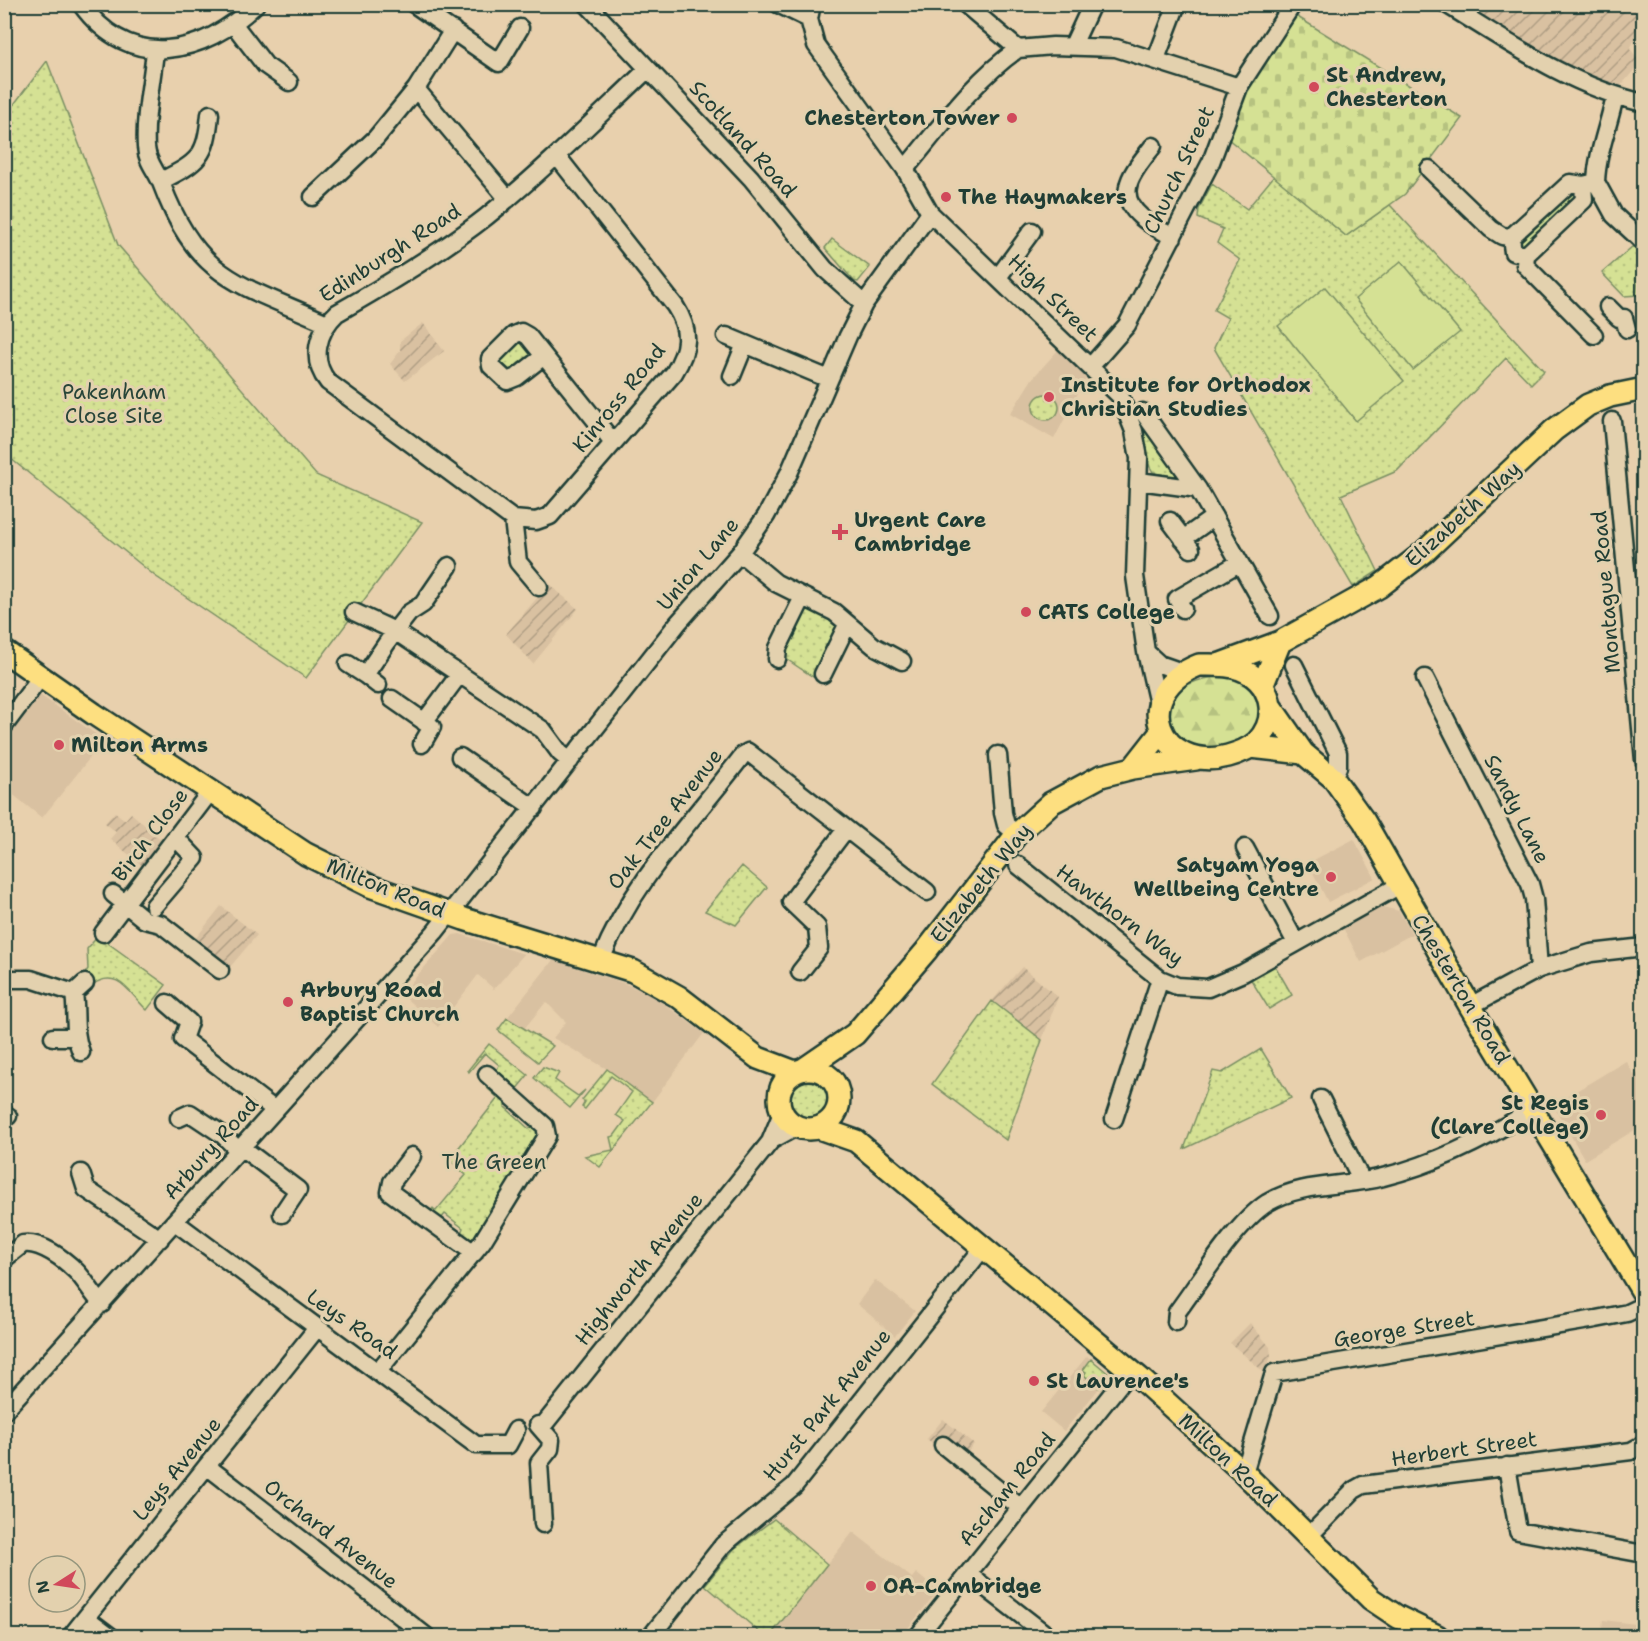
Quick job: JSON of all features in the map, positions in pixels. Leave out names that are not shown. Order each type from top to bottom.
[{"type":"main road","name":"Elizabeth Way","points":[[1218,665],[1280,642],[1379,587],[1398,573],[1554,430],[1588,405],[1610,396],[1644,389]]},
{"type":"main road","points":[[1263,684],[1280,642]]},
{"type":"main road","name":"Milton Road","points":[[4,651],[40,678],[279,838],[340,872],[370,886],[450,914],[633,971],[665,987],[758,1058],[799,1070]]},
{"type":"main road","points":[[1251,747],[1266,732],[1271,707],[1263,684],[1239,668],[1199,665],[1182,672],[1167,688],[1158,704],[1162,731],[1169,743],[1196,759],[1215,759],[1251,747],[1303,753]]},
{"type":"main road","name":"Chesterton Road","points":[[1271,707],[1303,753],[1333,778],[1364,821],[1470,1006],[1644,1294]]},
{"type":"main road","points":[[1133,768],[1162,731]]},
{"type":"main road","name":"Elizabeth Way","points":[[799,1070],[821,1060],[855,1034],[926,951],[1017,834],[1050,804],[1077,787],[1133,768],[1196,759]]},
{"type":"main road","name":"Elizabeth Way","points":[[836,1085],[842,1062],[855,1034]]},
{"type":"main road","name":"Milton Road","points":[[758,1058],[786,1112]]},
{"type":"main road","points":[[799,1070],[826,1073],[836,1085],[838,1108],[833,1118],[819,1128],[808,1130],[786,1112],[786,1078],[799,1070]]},
{"type":"main road","name":"Milton Road","points":[[838,1108],[856,1141]]},
{"type":"main road","name":"Milton Road","points":[[819,1128],[856,1141],[1131,1370],[1244,1473],[1371,1599],[1398,1617],[1434,1636]]},
{"type":"street","points":[[87,7],[110,32],[128,42],[155,51],[177,49],[206,41],[235,26],[256,4]]},
{"type":"street","points":[[414,4],[500,63],[520,28]]},
{"type":"street","name":"Scotland Road","points":[[586,4],[758,186],[825,269],[864,304]]},
{"type":"street","name":"High Street","points":[[778,4],[811,12],[816,45],[905,169],[930,213],[999,276],[1034,315],[1091,366],[1120,396],[1134,431],[1139,458],[1135,576],[1146,652],[1158,704]]},
{"type":"street","points":[[905,169],[958,104],[1002,61],[1018,49],[965,4]]},
{"type":"street","points":[[1073,45],[1092,4]]},
{"type":"street","points":[[1156,59],[1177,4]]},
{"type":"street","points":[[1239,87],[1293,4]]},
{"type":"street","points":[[1446,4],[1540,62],[1615,96],[1644,103]]},
{"type":"street","points":[[235,26],[265,64],[288,82]]},
{"type":"street","points":[[313,197],[330,175],[376,138],[416,89],[453,30]]},
{"type":"street","name":"Church Street","points":[[1018,49],[1073,45],[1116,48],[1239,87],[1211,162],[1127,325],[1091,366]]},
{"type":"street","name":"Edinburgh Road","points":[[155,51],[146,146],[151,168],[161,181],[168,205],[183,233],[201,257],[238,285],[327,322],[337,313],[454,240],[508,199],[557,156],[648,69]]},
{"type":"street","points":[[416,89],[508,199]]},
{"type":"street","points":[[1593,335],[1525,265],[1526,255],[1584,200],[1606,137],[1615,96]]},
{"type":"street","points":[[161,181],[200,156],[207,146],[210,114]]},
{"type":"street","points":[[1153,146],[1127,188],[1132,206],[1146,223],[1173,237]]},
{"type":"street","name":"Kinross Road","points":[[513,519],[536,521],[550,516],[674,373],[685,356],[688,340],[684,320],[557,156]]},
{"type":"street","points":[[1429,170],[1491,229],[1502,236],[1511,237],[1570,183],[1590,184],[1614,215],[1644,243]]},
{"type":"street","name":"Union Lane","points":[[450,914],[678,623],[740,553],[766,516],[789,473],[864,304],[930,213]]},
{"type":"street","points":[[999,276],[1032,231]]},
{"type":"street","points":[[1511,237],[1513,252],[1526,255]]},
{"type":"street","points":[[1608,307],[1619,318],[1624,318],[1623,330],[1644,327]]},
{"type":"street","points":[[327,322],[316,356],[321,373],[328,382],[513,519],[518,562],[540,586]]},
{"type":"street","points":[[726,336],[829,379]]},
{"type":"street","points":[[732,376],[745,344]]},
{"type":"street","points":[[544,356],[613,442]]},
{"type":"street","points":[[1143,412],[1198,489],[1270,616]]},
{"type":"street","name":"Montague Road","points":[[1612,421],[1644,760]]},
{"type":"street","points":[[1139,482],[1198,489]]},
{"type":"street","points":[[1170,522],[1187,544],[1214,517]]},
{"type":"street","points":[[740,553],[776,583],[834,612],[846,625],[874,646],[902,661]]},
{"type":"street","points":[[1183,609],[1177,599],[1239,563]]},
{"type":"street","points":[[348,664],[372,680],[395,631],[409,613],[423,604],[449,566]]},
{"type":"street","points":[[777,659],[778,648],[803,597]]},
{"type":"street","points":[[354,612],[395,631],[543,730],[560,753],[570,761]]},
{"type":"street","points":[[823,674],[846,625]]},
{"type":"street","points":[[1146,652],[1159,664],[1182,672]]},
{"type":"street","points":[[1294,665],[1338,753],[1338,766],[1333,778]]},
{"type":"street","points":[[424,722],[459,675]]},
{"type":"street","points":[[4,726],[40,678]]},
{"type":"street","name":"Sandy Lane","points":[[1425,678],[1530,884],[1539,969]]},
{"type":"street","points":[[392,699],[432,727],[422,744]]},
{"type":"street","name":"Oak Tree Avenue","points":[[601,960],[628,903],[673,842],[743,755],[748,752],[927,892]]},
{"type":"street","points":[[998,755],[1003,813],[1006,825],[1017,834]]},
{"type":"street","points":[[460,757],[534,808]]},
{"type":"street","name":"Birch Close","points":[[103,933],[119,899],[177,839],[210,792]]},
{"type":"street","points":[[800,972],[819,948],[817,927],[791,902],[846,829]]},
{"type":"street","points":[[153,906],[195,858],[177,839]]},
{"type":"street","points":[[1245,849],[1296,943]]},
{"type":"street","name":"Hawthorn Way","points":[[1018,865],[1160,980],[1177,986],[1208,988],[1243,973],[1400,885]]},
{"type":"street","points":[[119,899],[145,920],[161,924],[220,970]]},
{"type":"street","name":"Arbury Road","points":[[4,1411],[450,914]]},
{"type":"street","points":[[1470,1006],[1539,969],[1591,953],[1644,947]]},
{"type":"street","points":[[4,979],[31,979],[80,988],[77,1012],[78,1044],[53,1037]]},
{"type":"street","points":[[1114,1119],[1160,980]]},
{"type":"street","points":[[167,1003],[189,1022],[183,1039],[275,1110]]},
{"type":"street","points":[[379,1370],[474,1253],[548,1134],[545,1126],[487,1074]]},
{"type":"street","points":[[1321,1099],[1362,1181]]},
{"type":"street","points":[[1176,1322],[1177,1312],[1242,1226],[1267,1203],[1323,1185],[1382,1177],[1442,1156],[1533,1109]]},
{"type":"street","name":"Highworth Avenue","points":[[543,1524],[539,1463],[550,1449],[551,1440],[540,1426],[772,1140],[786,1112]]},
{"type":"street","points":[[179,1118],[190,1113],[298,1190],[282,1214]]},
{"type":"street","points":[[412,1156],[392,1182],[390,1192],[474,1253]]},
{"type":"street","points":[[81,1173],[86,1189],[160,1239]]},
{"type":"street","name":"Leys Road","points":[[176,1222],[317,1328],[379,1370],[476,1445],[512,1444]]},
{"type":"street","points":[[4,1259],[23,1244],[38,1245],[77,1271],[91,1294],[102,1304]]},
{"type":"street","name":"Hurst Park Avenue","points":[[651,1636],[723,1545],[794,1486],[982,1248]]},
{"type":"street","name":"George Street","points":[[1244,1473],[1274,1373],[1585,1321],[1627,1313],[1644,1305]]},
{"type":"street","name":"Leys Avenue","points":[[71,1636],[317,1328]]},
{"type":"street","name":"Ascham Road","points":[[918,1636],[1131,1370]]},
{"type":"street","name":"Herbert Street","points":[[1308,1537],[1354,1490],[1363,1485],[1631,1451],[1644,1444]]},
{"type":"street","points":[[943,1445],[1021,1508]]},
{"type":"street","points":[[1507,1466],[1518,1531],[1644,1554]]},
{"type":"street","name":"Orchard Avenue","points":[[208,1467],[426,1636]]},
{"type":"street","points":[[968,1574],[1048,1636]]},
{"type":"street","points":[[86,1618],[110,1636]]},
{"type":"shaded area","points":[[1459,5],[1643,5],[1643,22],[1630,49],[1641,62],[1618,89],[1548,59]]},
{"type":"shaded area","points":[[423,323],[444,351],[405,381],[390,364],[400,351],[400,341]]},
{"type":"shaded area","name":"Institute for Orthodox Christian Studies","points":[[1059,349],[1088,374],[1054,439],[1010,414],[1032,379]]},
{"type":"shaded area","points":[[549,584],[578,609],[533,664],[506,634]]},
{"type":"shaded area","points":[[30,688],[104,740],[42,818],[5,788],[5,717]]},
{"type":"shaded area","points":[[115,812],[125,820],[131,813],[165,843],[145,868],[110,839],[116,832],[105,823]]},
{"type":"shaded area","points":[[1354,839],[1375,878],[1328,902],[1308,863]]},
{"type":"shaded area","points":[[221,906],[257,935],[219,980],[185,952]]},
{"type":"shaded area","points":[[1379,906],[1399,911],[1412,934],[1361,962],[1342,926]]},
{"type":"shaded area","points":[[460,934],[524,954],[494,989],[478,975],[438,1027],[401,994],[453,935]]},
{"type":"shaded area","points":[[553,960],[626,984],[654,997],[704,1033],[652,1102],[607,1069],[553,1038],[566,1022],[546,1002],[523,1030],[507,1018]]},
{"type":"shaded area","points":[[1022,967],[1058,997],[1042,1040],[992,1001]]},
{"type":"shaded area","name":"St Regis (Clare College)","points":[[1626,1061],[1634,1075],[1639,1073],[1643,1081],[1643,1125],[1585,1160],[1553,1105]]},
{"type":"shaded area","points":[[875,1280],[915,1311],[895,1336],[857,1304]]},
{"type":"shaded area","points":[[1250,1323],[1270,1347],[1271,1356],[1265,1373],[1230,1343]]},
{"type":"shaded area","points":[[1087,1356],[1110,1375],[1064,1431],[1041,1412]]},
{"type":"shaded area","points":[[943,1419],[974,1444],[959,1464],[927,1439]]},
{"type":"shaded area","name":"OA-Cambridge","points":[[853,1532],[912,1578],[916,1573],[938,1591],[908,1628],[918,1636],[770,1636]]},
{"type":"shaded area","points":[[1603,1620],[1643,1625],[1643,1636],[1601,1636]]},
{"type":"green space","points":[[1296,16],[1462,118],[1405,194],[1346,236],[1227,138],[1244,88]]},
{"type":"green space","name":"Pakenham Close Site","points":[[47,61],[118,245],[316,475],[422,522],[306,678],[155,576],[5,454],[5,116]]},
{"type":"green space","points":[[1274,176],[1346,236],[1390,205],[1544,371],[1531,384],[1506,358],[1397,471],[1341,495],[1378,571],[1353,587],[1214,348],[1228,318],[1214,310],[1240,260],[1217,243],[1223,229],[1198,218],[1199,209],[1212,184],[1247,209]]},
{"type":"green space","points":[[1568,189],[1580,193],[1524,250],[1514,240]]},
{"type":"green space","points":[[832,239],[870,267],[858,282],[854,281],[825,248]]},
{"type":"green space","points":[[1633,246],[1643,259],[1638,285],[1639,295],[1624,296],[1602,273]]},
{"type":"green space","points":[[1401,261],[1460,332],[1413,370],[1355,299]]},
{"type":"green space","points":[[1325,287],[1404,381],[1356,421],[1278,326]]},
{"type":"green space","points":[[522,337],[532,350],[530,354],[518,367],[505,371],[495,359]]},
{"type":"green space","points":[[1046,394],[1055,398],[1059,407],[1055,416],[1046,420],[1037,416],[1033,407],[1037,398]]},
{"type":"green space","points":[[1146,423],[1182,475],[1175,478],[1153,472],[1144,448]]},
{"type":"green space","points":[[803,605],[839,624],[813,677],[779,654]]},
{"type":"green space","points":[[1235,676],[1257,691],[1263,722],[1251,736],[1236,744],[1208,747],[1182,742],[1172,725],[1169,711],[1172,700],[1179,691],[1203,679]]},
{"type":"green space","points":[[742,866],[767,887],[736,925],[705,911]]},
{"type":"green space","points":[[98,936],[166,985],[147,1010],[122,984],[109,979],[92,985],[84,975],[88,969],[87,949]]},
{"type":"green space","points":[[1274,964],[1292,995],[1269,1009],[1250,978]]},
{"type":"green space","points":[[992,1001],[1042,1040],[1006,1140],[932,1084]]},
{"type":"green space","points":[[507,1018],[553,1046],[538,1062],[498,1030]]},
{"type":"green space","points":[[489,1044],[528,1075],[515,1091],[496,1072],[499,1065],[485,1053],[469,1072],[468,1070]]},
{"type":"green space","points":[[1261,1049],[1291,1098],[1184,1149],[1213,1071],[1222,1073]]},
{"type":"green space","points":[[543,1067],[559,1073],[555,1080],[578,1096],[585,1090],[570,1108],[534,1078]]},
{"type":"green space","points":[[607,1069],[652,1102],[600,1167],[585,1156],[613,1150],[610,1137],[614,1136],[625,1121],[616,1115],[632,1092],[611,1076],[585,1109],[582,1107],[585,1102],[582,1100]]},
{"type":"green space","points":[[809,1076],[825,1083],[832,1099],[825,1115],[809,1122],[793,1115],[786,1099],[793,1083]]},
{"type":"green space","name":"The Green","points":[[487,1085],[509,1100],[505,1107],[529,1129],[534,1123],[541,1131],[477,1239],[471,1242],[460,1235],[463,1228],[445,1214],[440,1220],[429,1213],[433,1208],[436,1211],[466,1175],[449,1160],[498,1098],[486,1087]]},
{"type":"green space","points":[[1091,1359],[1110,1375],[1099,1388],[1084,1375],[1086,1372],[1083,1370]]},
{"type":"green space","points":[[774,1519],[827,1564],[770,1636],[764,1636],[705,1585],[734,1549]]},
{"type":"place","name":"St Andrew, Chesterton","points":[[1314,87]]},
{"type":"place","name":"Chesterton Tower","points":[[1012,118]]},
{"type":"place","name":"The Haymakers","points":[[946,197]]},
{"type":"place","name":"Institute for Orthodox Christian Studies","points":[[1049,397]]},
{"type":"place","name":"Urgent Care Cambridge","points":[[840,532]]},
{"type":"place","name":"CATS College","points":[[1026,612]]},
{"type":"place","name":"Milton Arms","points":[[59,745]]},
{"type":"place","name":"Satyam Yoga Wellbeing Centre","points":[[1331,877]]},
{"type":"place","name":"Arbury Road Baptist Church","points":[[288,1002]]},
{"type":"place","name":"St Regis (Clare College)","points":[[1601,1115]]},
{"type":"place","name":"St Laurence's","points":[[1034,1381]]},
{"type":"place","name":"OA-Cambridge","points":[[871,1586]]}]
